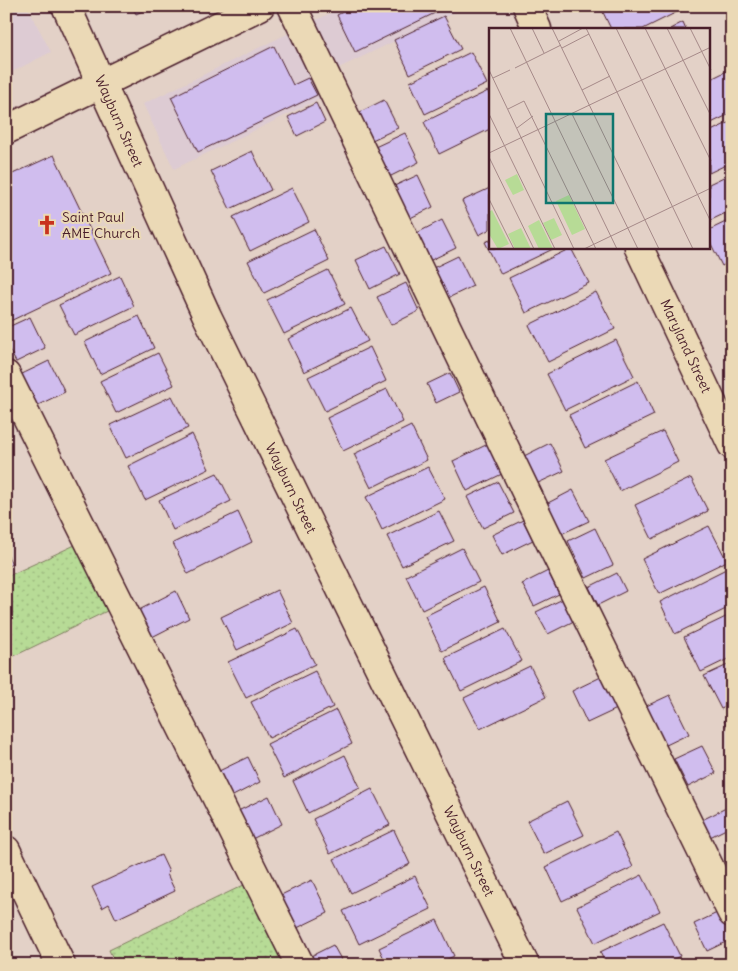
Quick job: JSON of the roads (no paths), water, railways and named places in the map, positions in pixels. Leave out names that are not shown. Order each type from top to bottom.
[{"type":"street","name":"Wayburn Street","points":[[66,6],[211,325],[525,965]]},
{"type":"street","points":[[6,130],[260,6]]},
{"type":"street","points":[[292,6],[548,540],[732,912]]},
{"type":"street","points":[[527,6],[538,28]]},
{"type":"street","name":"Maryland Street","points":[[640,249],[732,445]]},
{"type":"street","points":[[6,375],[300,965]]},
{"type":"street","points":[[6,850],[61,965]]},
{"type":"place","name":"Saint Paul AME Church","points":[[47,225]]}]
